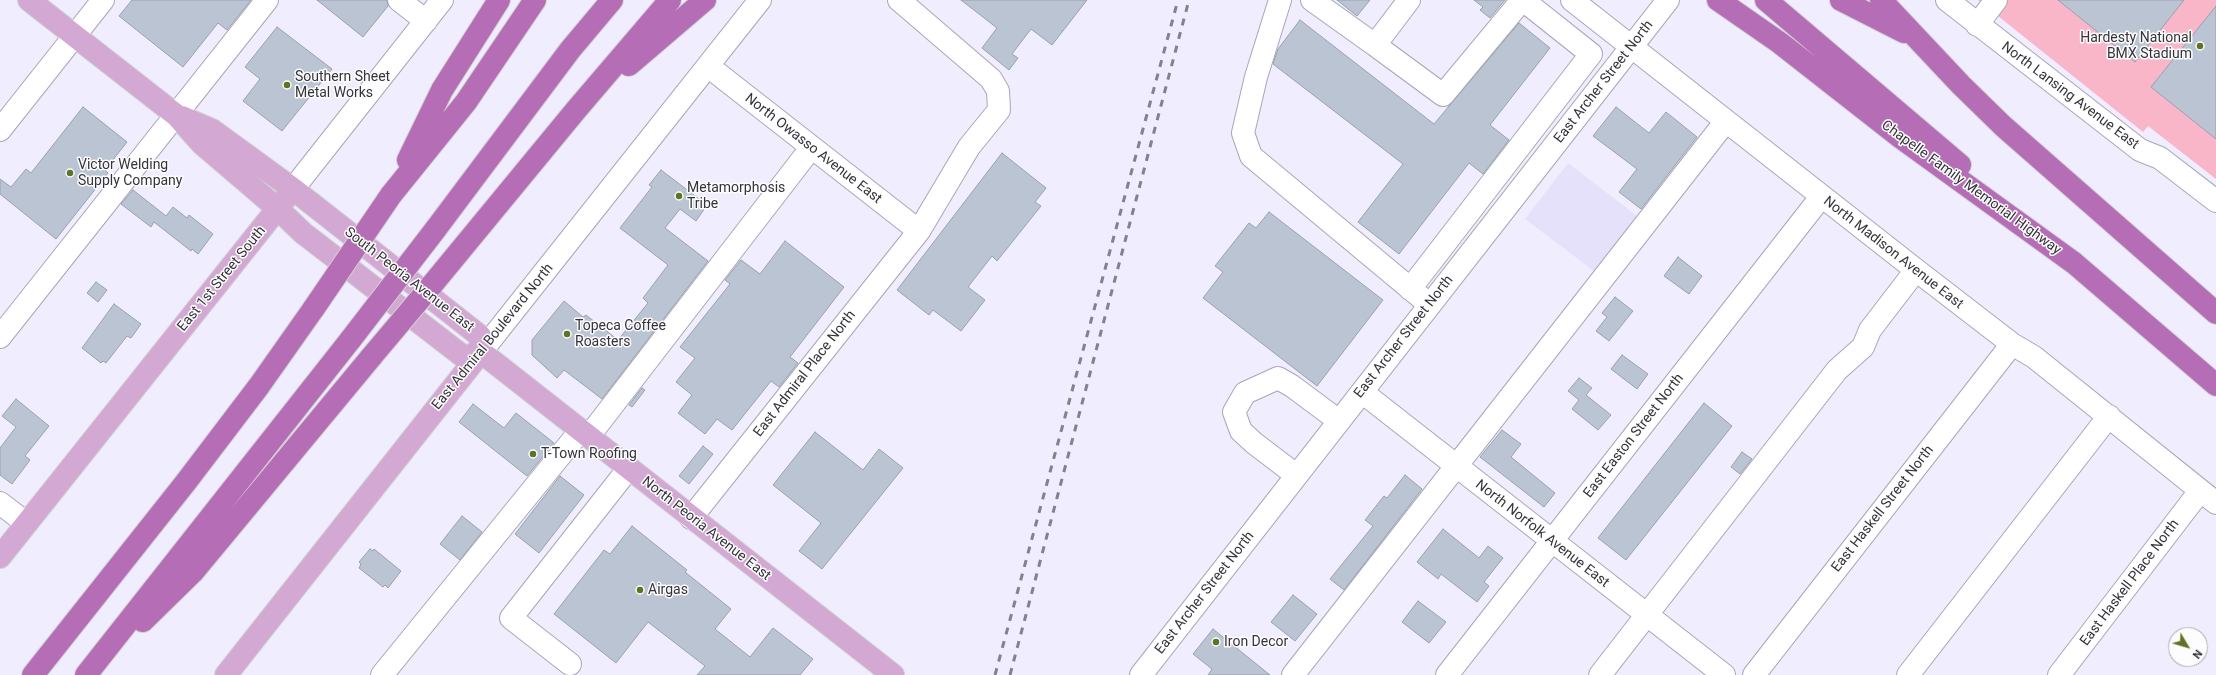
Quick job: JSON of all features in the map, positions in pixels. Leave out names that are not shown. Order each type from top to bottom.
[{"type":"highway","points":[[391,195],[442,90],[499,0]]},
{"type":"highway","points":[[33,675],[186,482],[259,386],[391,195],[466,102],[535,0]]},
{"type":"highway","points":[[570,50],[603,0]]},
{"type":"highway","points":[[87,675],[352,339],[570,50],[612,0]]},
{"type":"highway","points":[[87,675],[193,572],[576,110],[670,0]]},
{"type":"highway","points":[[576,110],[705,0]]},
{"type":"highway","name":"Chapelle Family Memorial Highway","points":[[1718,0],[1780,43],[1900,136],[2074,263],[2216,385]]},
{"type":"highway","points":[[1766,0],[1911,122],[2074,263]]},
{"type":"highway","points":[[1841,0],[1916,38]]},
{"type":"highway","points":[[1881,0],[1916,38],[2003,126],[2216,313]]},
{"type":"main road","name":"South Peoria Avenue East","points":[[29,0],[176,115],[202,144],[278,208],[303,233],[464,357],[481,352],[480,336],[293,189],[212,130],[176,115]]},
{"type":"main road","name":"East 1st Street South","points":[[0,557],[293,189]]},
{"type":"main road","name":"North Peoria Avenue East","points":[[481,352],[893,675]]},
{"type":"main road","name":"East Admiral Boulevard North","points":[[226,675],[481,352]]},
{"type":"street","points":[[0,130],[103,0]]},
{"type":"street","points":[[0,336],[267,0]]},
{"type":"street","points":[[399,0],[426,21]]},
{"type":"street","name":"East 1st Street South","points":[[293,189],[442,0]]},
{"type":"street","name":"East Admiral Boulevard North","points":[[481,352],[760,0]]},
{"type":"street","name":"East Admiral Place North","points":[[691,518],[919,231],[969,147],[999,110],[998,91],[991,79],[899,0]]},
{"type":"street","points":[[1280,0],[1256,78],[1243,133],[1251,156],[1410,290],[1430,305]]},
{"type":"street","points":[[1312,0],[1442,95],[1522,0],[1591,54],[1410,290]]},
{"type":"street","name":"North Madison Avenue East","points":[[1572,0],[1821,197],[2012,344],[2034,357],[2208,497]]},
{"type":"street","name":"East Archer Street North","points":[[1141,675],[1668,0]]},
{"type":"street","name":"North Lansing Avenue East","points":[[1947,0],[1977,25],[2140,150],[2160,158],[2216,201]]},
{"type":"street","points":[[1977,25],[1996,0]]},
{"type":"street","points":[[1375,45],[1405,1]]},
{"type":"street","name":"North Owasso Avenue East","points":[[708,66],[919,231]]},
{"type":"street","points":[[1293,675],[1726,122]]},
{"type":"street","points":[[382,675],[585,433],[811,148]]},
{"type":"street","name":"East Easton Street North","points":[[1447,675],[1821,197]]},
{"type":"street","points":[[1600,675],[1837,370],[1863,346],[1870,330],[1916,270]]},
{"type":"street","name":"East Haskell Street North","points":[[1754,675],[2012,344]]},
{"type":"street","points":[[1296,475],[1254,444],[1241,431],[1234,412],[1245,393],[1278,378],[1292,386],[1339,421]]},
{"type":"street","name":"North Norfolk Avenue East","points":[[1362,392],[1646,616],[1724,675]]},
{"type":"street","points":[[1908,675],[2109,416]]},
{"type":"street","points":[[570,664],[511,618],[629,468]]},
{"type":"street","name":"East Haskell Place North","points":[[2059,675],[2208,497]]},
{"type":"street","points":[[0,503],[26,523]]},
{"type":"shaded area","points":[[1978,0],[2216,0],[2216,179],[2148,126],[2143,132]]},
{"type":"shaded area","points":[[1568,163],[1641,219],[1598,274],[1525,219]]},
{"type":"building","points":[[132,0],[251,0],[227,30],[218,23],[183,67],[119,16]]},
{"type":"building","points":[[317,0],[387,0],[388,6],[363,37]]},
{"type":"building","points":[[961,0],[1087,0],[1052,45],[1031,29],[1012,54],[1018,58],[1009,70],[982,48],[997,28]]},
{"type":"building","points":[[1337,0],[1370,0],[1357,16]]},
{"type":"building","points":[[1474,0],[1505,0],[1490,18],[1480,10],[1483,7]]},
{"type":"building","points":[[2058,0],[2184,0],[2135,62]]},
{"type":"building","name":"Hardesty National BMX Stadium","points":[[2216,6],[2216,139],[2151,87]]},
{"type":"building","points":[[1300,20],[1434,124],[1519,23],[1550,48],[1490,125],[1509,140],[1483,174],[1469,163],[1399,254],[1358,222],[1403,164],[1273,64],[1278,49]]},
{"type":"building","name":"Southern Sheet Metal Works","points":[[277,27],[332,69],[282,131],[243,101],[260,79],[245,67]]},
{"type":"building","name":"Victor Welding Supply Company","points":[[83,107],[127,142],[105,170],[108,173],[56,239],[0,194],[0,179],[11,187],[26,169],[31,173]]},
{"type":"building","points":[[1616,107],[1649,133],[1666,112],[1697,137],[1641,209],[1619,192],[1637,169],[1593,136]]},
{"type":"building","points":[[1002,153],[1046,188],[1035,202],[1041,206],[997,261],[992,256],[968,287],[985,300],[961,331],[933,310],[929,315],[897,290]]},
{"type":"building","points":[[661,170],[707,205],[696,221],[680,209],[665,228],[708,261],[602,399],[564,370],[557,378],[532,355],[532,340],[564,301],[583,317],[586,315],[618,340],[648,303],[643,298],[668,265],[620,228],[652,187],[649,185]]},
{"type":"building","points":[[133,190],[166,216],[173,207],[187,218],[189,215],[213,234],[198,254],[192,249],[191,251],[154,222],[151,227],[121,204]]},
{"type":"building","points":[[1269,212],[1383,300],[1317,386],[1203,298],[1223,272],[1215,266],[1249,223],[1256,228]]},
{"type":"building","points":[[785,241],[844,287],[790,357],[798,363],[779,387],[771,381],[732,430],[717,419],[705,434],[678,413],[692,395],[676,382],[695,358],[680,347],[730,284],[725,280],[741,260],[760,274]]},
{"type":"building","points":[[1678,257],[1702,276],[1689,294],[1664,276]]},
{"type":"building","points":[[96,282],[107,290],[98,302],[87,293]]},
{"type":"building","points":[[1615,297],[1633,311],[1609,341],[1596,331],[1607,317],[1602,313]]},
{"type":"building","points":[[114,304],[141,324],[131,338],[127,336],[106,363],[103,361],[101,363],[82,348]]},
{"type":"building","points":[[1622,355],[1648,374],[1637,389],[1611,369]]},
{"type":"building","points":[[1579,378],[1592,388],[1586,395],[1611,415],[1598,430],[1572,409],[1579,400],[1568,391]]},
{"type":"building","points":[[642,388],[645,390],[632,407],[629,405]]},
{"type":"building","points":[[16,399],[49,426],[25,456],[30,460],[12,484],[0,475],[0,448],[16,427],[2,416]]},
{"type":"building","points":[[1704,403],[1732,426],[1626,560],[1598,538]]},
{"type":"building","points":[[473,404],[504,428],[516,413],[554,443],[527,476],[459,422]]},
{"type":"building","points":[[1502,430],[1521,444],[1511,457],[1555,493],[1544,507],[1480,457]]},
{"type":"building","points":[[815,432],[863,470],[879,449],[903,468],[822,569],[799,551],[821,523],[773,485]]},
{"type":"building","points":[[703,446],[713,454],[689,484],[679,476]]},
{"type":"building","points":[[1742,452],[1752,459],[1740,474],[1731,467]]},
{"type":"building","points":[[1405,475],[1422,489],[1344,590],[1330,579],[1373,526],[1365,520],[1384,496],[1387,498]]},
{"type":"building","points":[[560,476],[584,495],[539,553],[515,534]]},
{"type":"building","points":[[462,516],[482,532],[460,560],[440,544]]},
{"type":"building","name":"Airgas","points":[[632,526],[687,570],[685,572],[731,609],[715,629],[750,657],[773,628],[813,659],[800,675],[697,675],[705,666],[648,622],[616,663],[554,614],[604,550],[610,554]]},
{"type":"building","points":[[1443,529],[1479,558],[1488,546],[1503,558],[1484,582],[1489,586],[1477,602],[1441,574],[1438,579],[1417,562]]},
{"type":"building","points":[[370,549],[373,551],[374,549],[401,571],[388,588],[385,585],[383,587],[359,568],[361,564],[359,562]]},
{"type":"building","points":[[1293,595],[1317,614],[1295,641],[1271,622]]},
{"type":"building","points":[[1418,601],[1446,622],[1429,643],[1402,622]]},
{"type":"building","name":"Iron Decor","points":[[1213,629],[1270,675],[1208,675],[1212,669],[1193,654]]},
{"type":"railway","points":[[995,675],[1178,0]]},
{"type":"railway","points":[[1010,675],[1189,0]]},
{"type":"place","name":"Hardesty National BMX Stadium","points":[[2200,46]]},
{"type":"place","name":"Southern Sheet Metal Works","points":[[287,85]]},
{"type":"place","name":"Victor Welding Supply Company","points":[[70,173]]},
{"type":"place","name":"Metamorphosis Tribe","points":[[679,196]]},
{"type":"place","name":"Topeca Coffee Roasters","points":[[567,334]]},
{"type":"place","name":"T-Town Roofing","points":[[533,454]]},
{"type":"place","name":"Airgas","points":[[640,590]]},
{"type":"place","name":"Iron Decor","points":[[1216,642]]}]
